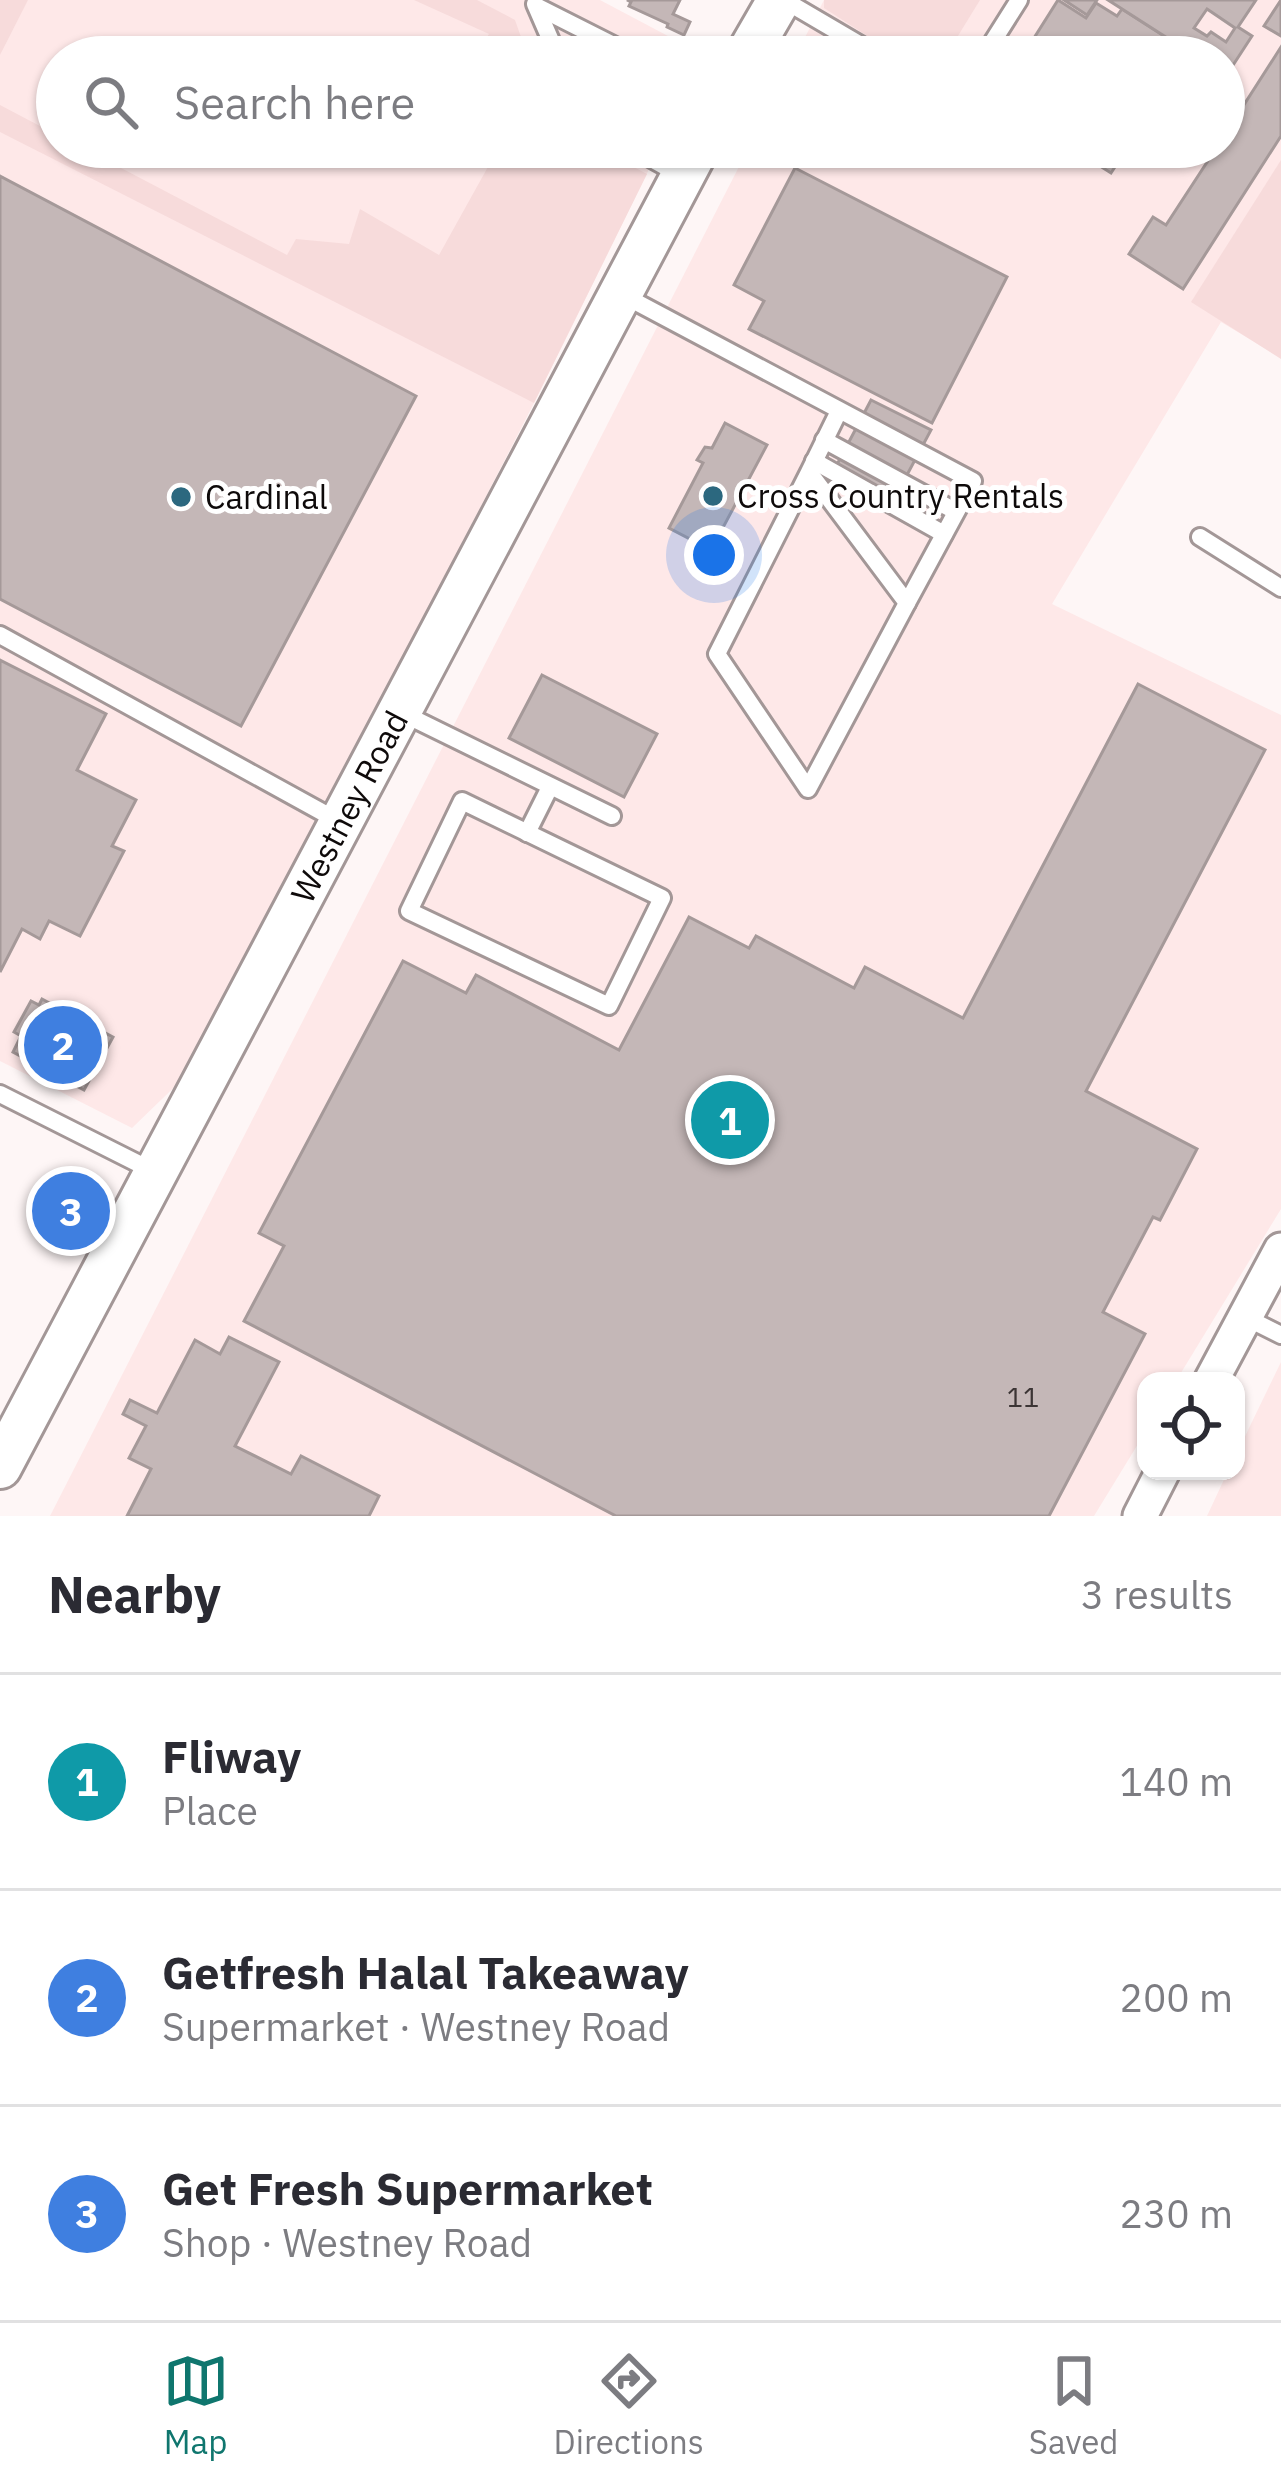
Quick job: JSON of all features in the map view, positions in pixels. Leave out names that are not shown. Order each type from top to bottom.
[{"type":"street","points":[[759,36],[781,0]]},
{"type":"street","name":"Westney Road","points":[[0,1467],[687,168]]},
{"type":"street","points":[[1216,1372],[1281,1250]]},
{"type":"street","points":[[1140,1516],[1158,1480]]},
{"type":"lane","points":[[781,0],[844,36]]},
{"type":"lane","points":[[996,36],[1018,0]]},
{"type":"lane","points":[[534,3],[549,36]]},
{"type":"lane","points":[[534,3],[597,36]]},
{"type":"lane","points":[[621,293],[973,481],[808,789],[717,654],[839,411]]},
{"type":"lane","points":[[824,440],[955,511]]},
{"type":"lane","points":[[811,466],[944,534]]},
{"type":"lane","points":[[811,466],[907,603]]},
{"type":"lane","points":[[1200,537],[1281,588]]},
{"type":"lane","points":[[0,635],[341,822]]},
{"type":"lane","points":[[399,712],[612,816]]},
{"type":"lane","points":[[527,833],[550,787]]},
{"type":"lane","points":[[462,802],[527,833],[662,898],[609,1006],[409,911],[462,802]]},
{"type":"lane","points":[[0,1094],[156,1172]]},
{"type":"lane","points":[[1244,1317],[1281,1335]]},
{"type":"shaded area","points":[[0,0],[600,0],[668,36],[36,36],[36,168],[650,168],[192,1070],[132,1128],[0,1061]]},
{"type":"shaded area","points":[[0,0],[28,0],[0,55]]},
{"type":"shaded area","points":[[414,0],[477,0],[515,20],[521,36],[489,34]]},
{"type":"shaded area","points":[[824,0],[1281,0],[1281,358],[1221,322],[1052,604],[1281,715],[1281,1209],[1181,1372],[1137,1372],[1137,1446],[1094,1516],[50,1516],[738,168],[1245,168],[1245,36],[806,36]]},
{"type":"shaded area","points":[[824,0],[980,0],[958,36],[867,36],[824,8]]},
{"type":"shaded area","points":[[0,105],[36,124],[36,150],[0,132]]},
{"type":"shaded area","points":[[1281,160],[1281,359],[1191,302]]},
{"type":"shaded area","points":[[71,168],[121,168],[287,255],[296,239],[349,244],[360,209],[439,255],[487,168],[636,168],[647,174],[534,403]]},
{"type":"shaded area","points":[[1281,1362],[1281,1516],[1207,1516],[1224,1480],[1245,1480],[1245,1436]]},
{"type":"building","points":[[627,0],[680,0],[673,14],[690,22],[684,35],[629,6]]},
{"type":"building","points":[[1058,0],[1086,18],[1096,3],[1117,16],[1122,9],[1164,36],[1035,36]]},
{"type":"building","points":[[1064,0],[1097,0],[1087,15]]},
{"type":"building","points":[[1108,0],[1256,0],[1238,27],[1252,36],[1245,47],[1245,36],[1230,36],[1235,28],[1207,9],[1194,28],[1207,36],[1164,36]]},
{"type":"building","points":[[1281,0],[1281,36],[1264,26]]},
{"type":"building","points":[[1281,47],[1281,136],[1183,289],[1129,254],[1153,217],[1166,225],[1203,168],[1245,168],[1245,103]]},
{"type":"building","points":[[795,168],[1007,277],[932,423],[749,329],[764,301],[734,285]]},
{"type":"building","name":"Cardinal","points":[[0,176],[416,396],[241,726],[0,599]]},
{"type":"building","points":[[871,400],[931,430],[892,503],[833,472]]},
{"type":"building","name":"Cross Country Rentals","points":[[725,423],[767,445],[711,550],[669,528],[703,463],[697,460],[705,447],[712,448]]},
{"type":"building","points":[[0,660],[106,714],[77,770],[136,800],[112,846],[124,851],[80,936],[49,921],[40,939],[22,929],[0,972]]},
{"type":"building","points":[[542,675],[657,734],[624,797],[509,738]]},
{"type":"building","points":[[1138,684],[1265,750],[1086,1091],[1197,1149],[1160,1220],[1153,1217],[1103,1312],[1145,1334],[1049,1516],[616,1516],[244,1321],[284,1246],[259,1233],[403,961],[466,993],[476,975],[619,1050],[689,917],[749,948],[756,936],[854,988],[865,967],[963,1018]]},
{"type":"building","points":[[42,999],[113,1037],[84,1090],[13,1052],[21,1036],[14,1032],[31,1001],[39,1005]]},
{"type":"building","points":[[229,1337],[279,1362],[235,1446],[291,1474],[301,1456],[379,1496],[369,1516],[127,1516],[151,1469],[129,1458],[146,1426],[123,1414],[130,1400],[157,1413],[195,1340],[220,1354]]},
{"type":"place","name":"Cross Country Rentals","points":[[713,496]]},
{"type":"place","name":"Cardinal","points":[[181,497]]},
{"type":"place","name":"Getfresh Halal Takeaway","points":[[63,1045]]},
{"type":"place","name":"Fliway","points":[[730,1120]]},
{"type":"place","name":"Get Fresh Supermarket","points":[[71,1211]]}]
